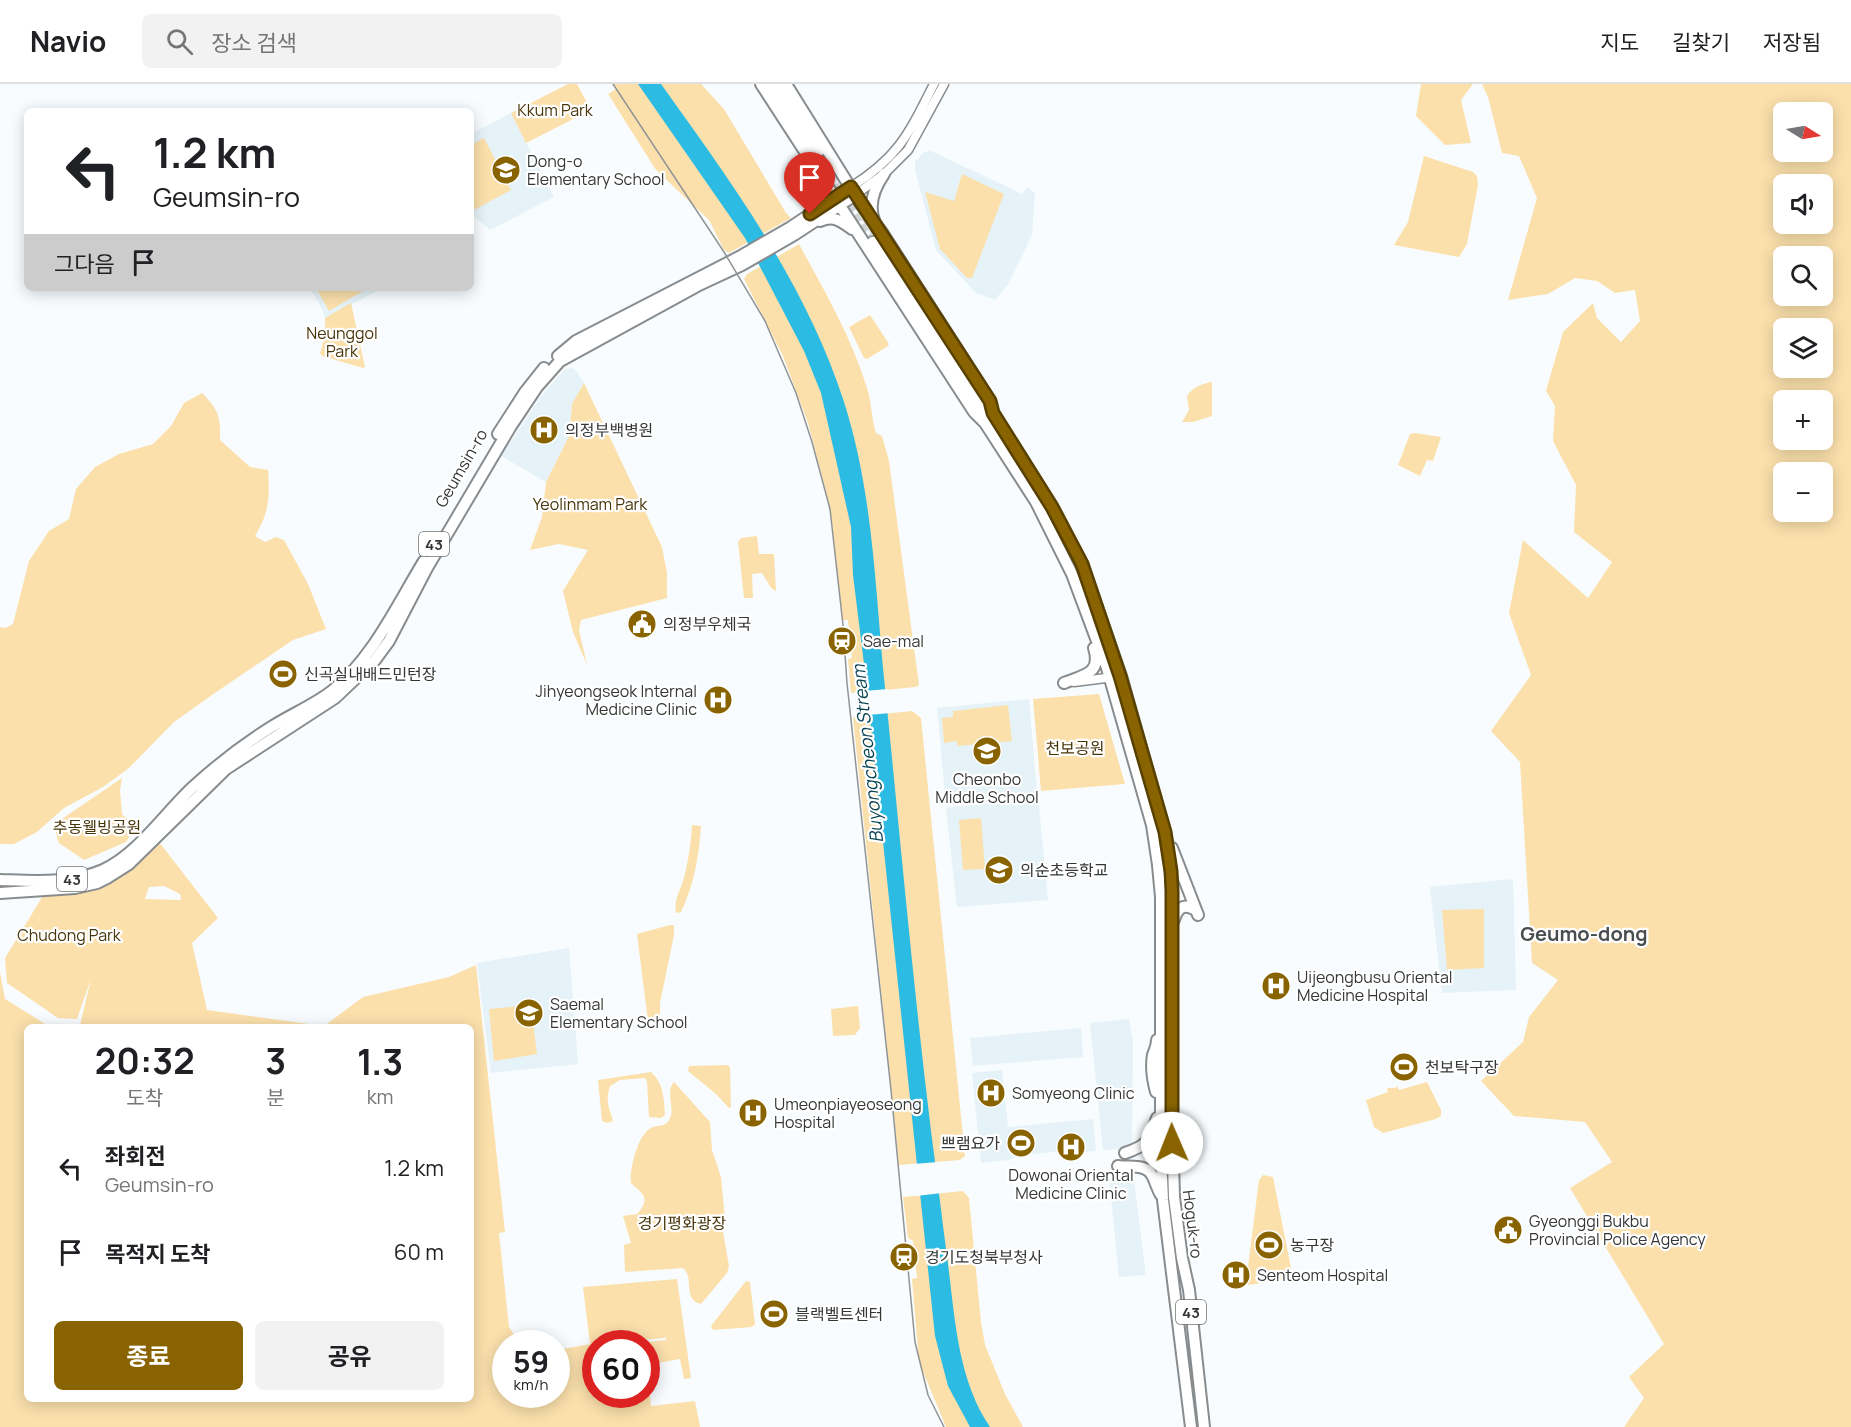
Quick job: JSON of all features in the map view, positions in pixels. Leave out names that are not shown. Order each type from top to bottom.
[{"type":"main road","name":"Hoguk-ro","points":[[761,84],[853,191],[873,222],[875,237],[974,412],[985,423],[1036,502],[1072,574],[1115,677],[1165,832],[1172,884],[1171,1091],[1174,1197],[1182,1258],[1189,1290],[1204,1427]]},
{"type":"main road","name":"Hoguk-ro","points":[[786,84],[838,201],[857,232],[875,237],[990,401],[993,413],[1052,507],[1090,585],[1115,677],[1157,852],[1161,897],[1163,1200],[1191,1427]]},
{"type":"main road","points":[[875,237],[871,210],[877,186],[885,174]]},
{"type":"main road","name":"43","points":[[740,261],[796,230],[853,191]]},
{"type":"main road","name":"43","points":[[796,230],[833,218],[857,232]]},
{"type":"main road","name":"Geumsin-ro","points":[[0,880],[71,879],[93,874],[115,864],[192,788],[230,755],[264,731],[331,691],[356,666],[380,635],[504,423],[534,379],[548,364],[576,341],[740,261]]},
{"type":"main road","name":"Geumsin-ro","points":[[0,892],[75,888],[107,878],[129,864],[226,769],[335,698],[375,660],[389,641],[428,568],[511,426],[537,387],[554,368],[569,354],[740,261]]},
{"type":"main road","points":[[1064,683],[1092,671],[1096,664],[1085,607]]},
{"type":"main road","points":[[1157,852],[1172,884],[1184,895],[1198,915],[1165,832]]},
{"type":"main road","points":[[1172,933],[1179,909],[1185,906],[1194,909]]},
{"type":"main road","points":[[1156,1121],[1154,1055],[1157,1049],[1157,1031],[1161,1023]]},
{"type":"main road","points":[[1125,1153],[1141,1147],[1152,1136],[1161,1109]]},
{"type":"main road","name":"Hoguk-ro","points":[[1118,1166],[1147,1169],[1163,1200]]},
{"type":"street","name":"Hoguk-ro","points":[[769,84],[818,153]]},
{"type":"street","name":"Hoguk-ro","points":[[777,84],[818,153]]},
{"type":"street","points":[[853,191],[899,148],[934,84]]},
{"type":"street","points":[[853,191],[885,174],[912,145],[944,84]]},
{"type":"street","points":[[1064,683],[1115,677]]},
{"type":"shaded area","name":"Dong-o Elementary School","points":[[511,113],[554,197],[490,230],[474,217],[474,132]]},
{"type":"shaded area","points":[[931,151],[1022,194],[1027,187],[1035,193],[1032,235],[1008,284],[995,300],[976,293],[936,250],[915,170],[915,162],[924,152]]},
{"type":"shaded area","points":[[312,291],[377,291],[325,318]]},
{"type":"shaded area","name":"의정부백병원","points":[[565,369],[576,370],[584,383],[572,404],[569,436],[546,482],[501,456],[542,395]]},
{"type":"shaded area","name":"Cheonbo Middle School","points":[[1029,699],[1037,793],[1005,795],[946,805],[937,708]]},
{"type":"shaded area","name":"의순초등학교","points":[[1038,797],[1048,900],[957,907],[946,808]]},
{"type":"shaded area","points":[[1513,879],[1516,990],[1442,993],[1430,887]]},
{"type":"shaded area","name":"Saemal Elementary School","points":[[569,948],[578,1064],[491,1073],[477,963]]},
{"type":"shaded area","points":[[1129,1019],[1133,1043],[1132,1148],[1103,1150],[1090,1023]]},
{"type":"shaded area","points":[[1081,1028],[1083,1057],[973,1066],[970,1038]]},
{"type":"shaded area","points":[[1002,1070],[1008,1127],[1093,1119],[1096,1151],[1077,1150],[1021,1155],[1008,1160],[981,1163],[972,1073]]},
{"type":"shaded area","points":[[1133,1173],[1146,1275],[1119,1277],[1109,1177]]},
{"type":"green space","name":"Kkum Park","points":[[568,84],[577,84],[591,110],[526,143],[511,113]]},
{"type":"green space","points":[[613,84],[701,84],[724,109],[791,218],[729,253],[724,250],[709,220],[656,170],[608,94],[616,89]]},
{"type":"green space","points":[[1421,84],[1473,84],[1461,100],[1471,143],[1445,145],[1416,116]]},
{"type":"green space","points":[[1482,84],[1851,84],[1851,1427],[1624,1427],[1644,1398],[1629,1377],[1664,1344],[1570,1188],[1612,1162],[1585,1122],[1514,1116],[1481,1081],[1523,1042],[1529,1017],[1558,980],[1532,963],[1520,762],[1491,731],[1531,675],[1509,613],[1523,540],[1588,598],[1612,562],[1574,532],[1576,485],[1553,441],[1555,406],[1546,391],[1563,332],[1593,303],[1597,318],[1621,342],[1640,321],[1635,290],[1615,293],[1597,281],[1575,278],[1548,294],[1508,300],[1537,198],[1519,156],[1502,153],[1488,97]]},
{"type":"green space","points":[[484,138],[511,190],[474,210],[474,143]]},
{"type":"green space","points":[[1424,156],[1473,172],[1477,176],[1478,185],[1467,244],[1459,257],[1394,245],[1408,222]]},
{"type":"green space","points":[[962,174],[1004,194],[972,278],[967,278],[940,249],[925,192],[954,201]]},
{"type":"green space","points":[[799,244],[854,351],[869,394],[876,433],[882,436],[889,461],[919,685],[916,687],[851,693],[848,659],[852,658],[848,620],[842,620],[832,522],[825,488],[808,423],[783,356],[744,279],[747,274]]},
{"type":"green space","points":[[318,291],[363,291],[329,311]]},
{"type":"green space","name":"Neunggol Park","points":[[351,303],[365,367],[363,368],[322,356],[320,353],[325,337],[325,318]]},
{"type":"green space","points":[[870,315],[889,344],[867,359],[864,358],[849,327]]},
{"type":"green space","points":[[1212,382],[1212,416],[1193,422],[1182,422],[1189,410],[1187,396],[1198,386]]},
{"type":"green space","name":"Yeolinmam Park","points":[[584,383],[662,547],[667,573],[667,598],[581,620],[579,630],[587,665],[573,632],[563,591],[588,550],[559,544],[530,550],[542,517],[546,482],[569,436],[572,404]]},
{"type":"green space","points":[[202,393],[217,414],[220,440],[250,467],[268,470],[268,504],[255,536],[265,542],[276,537],[284,540],[308,584],[326,629],[293,640],[212,695],[174,722],[129,768],[103,787],[64,808],[37,832],[14,844],[0,844],[0,627],[6,628],[13,624],[29,561],[49,531],[69,519],[76,489],[95,467],[119,454],[153,444],[171,426],[184,403]]},
{"type":"green space","points":[[1410,434],[1441,437],[1433,461],[1427,460],[1420,476],[1398,465]]},
{"type":"green space","points":[[757,536],[759,554],[774,554],[776,591],[771,588],[762,573],[752,574],[753,598],[744,598],[738,542],[741,538]]},
{"type":"green space","name":"천보공원","points":[[1099,694],[1125,784],[1041,791],[1033,699]]},
{"type":"green space","points":[[1008,705],[1012,741],[957,746],[957,741],[944,743],[942,718],[953,717],[953,711]]},
{"type":"green space","points":[[912,711],[921,718],[965,1156],[960,1160],[899,1165],[853,717]]},
{"type":"green space","name":"추동웰빙공원","points":[[122,778],[120,790],[122,814],[135,828],[126,842],[84,860],[59,843],[53,825]]},
{"type":"green space","points":[[981,818],[985,869],[963,870],[959,820]]},
{"type":"green space","points":[[692,825],[701,826],[693,881],[681,912],[676,913],[676,900],[688,861]]},
{"type":"green space","name":"Chudong Park","points":[[159,842],[218,918],[192,943],[207,1010],[309,1024],[80,1024],[91,979],[77,1019],[58,1018],[7,983],[5,958],[44,894],[134,865]],"holes":[[[164,886],[180,894],[181,900],[145,899],[149,887]]]},
{"type":"green space","points":[[1484,909],[1484,968],[1447,970],[1442,910]]},
{"type":"green space","points":[[674,925],[674,935],[660,1003],[660,1019],[648,1021],[637,934]]},
{"type":"green space","points":[[476,965],[505,1232],[499,1233],[511,1330],[492,1330],[492,1408],[570,1408],[570,1348],[582,1345],[582,1408],[660,1408],[660,1405],[695,1401],[700,1427],[0,1427],[0,972],[5,999],[45,1024],[24,1024],[24,1402],[474,1402],[474,1024],[327,1024],[363,997],[449,977]]},
{"type":"green space","points":[[531,1005],[537,1054],[494,1061],[489,1009]]},
{"type":"green space","points":[[858,1006],[860,1028],[855,1035],[833,1036],[831,1009]]},
{"type":"green space","points":[[728,1065],[731,1107],[729,1108],[688,1071],[689,1066]]},
{"type":"green space","points":[[651,1072],[661,1087],[665,1115],[661,1118],[649,1117],[645,1078],[620,1080],[610,1086],[608,1097],[613,1121],[607,1123],[602,1121],[598,1080]]},
{"type":"green space","name":"경기평화광장","points":[[674,1082],[710,1122],[712,1150],[721,1177],[725,1218],[723,1232],[729,1266],[727,1273],[701,1304],[692,1298],[688,1277],[683,1268],[625,1272],[624,1245],[631,1243],[623,1216],[637,1214],[645,1200],[642,1193],[631,1183],[633,1161],[638,1145],[646,1132],[666,1123],[670,1118],[670,1090]]},
{"type":"green space","points":[[1427,1082],[1441,1110],[1441,1116],[1383,1133],[1374,1127],[1366,1100],[1388,1092],[1387,1088],[1397,1086],[1399,1090]]},
{"type":"green space","points":[[1263,1175],[1273,1177],[1293,1278],[1249,1285],[1246,1283],[1259,1180]]},
{"type":"green space","points":[[963,1191],[969,1198],[985,1345],[1005,1394],[1023,1427],[946,1427],[919,1362],[912,1279],[917,1278],[913,1241],[908,1238],[903,1197]]},
{"type":"green space","points":[[677,1279],[691,1378],[684,1379],[680,1359],[660,1363],[660,1341],[666,1340],[666,1336],[660,1338],[660,1330],[588,1330],[583,1287]]},
{"type":"green space","points":[[746,1281],[750,1282],[755,1324],[752,1327],[713,1330],[711,1326]]},
{"type":"water","points":[[638,84],[661,84],[765,236],[809,316],[844,402],[854,437],[868,508],[918,1021],[956,1327],[964,1369],[979,1409],[990,1427],[970,1427],[948,1386],[935,1336],[853,575],[851,527],[821,393],[804,351],[745,238]]},
{"type":"pier","points":[[888,689],[891,713],[867,715],[864,691]]},
{"type":"pier","points":[[938,1162],[942,1193],[916,1196],[913,1164]]},
{"type":"tunnel","points":[[821,151],[835,172]]},
{"type":"tunnel","points":[[815,155],[872,241]]},
{"type":"tunnel","points":[[865,217],[878,237]]},
{"type":"tram line","points":[[613,84],[724,252],[765,321],[796,393],[830,509],[915,1342],[928,1395],[944,1427]]},
{"type":"place","name":"Dong-o Elementary School","points":[[506,170]]},
{"type":"place","name":"의정부백병원","points":[[544,430]]},
{"type":"place","name":"의정부우체국","points":[[642,624]]},
{"type":"place","name":"Sae-mal","points":[[842,641]]},
{"type":"place","name":"신곡실내배드민턴장","points":[[283,674]]},
{"type":"place","name":"Jihyeongseok Internal Medicine Clinic","points":[[718,700]]},
{"type":"place","name":"Cheonbo Middle School","points":[[987,751]]},
{"type":"place","name":"의순초등학교","points":[[999,870]]},
{"type":"place","name":"Uijeongbusu Oriental Medicine Hospital","points":[[1276,986]]},
{"type":"place","name":"Saemal Elementary School","points":[[529,1013]]},
{"type":"place","name":"천보탁구장","points":[[1404,1067]]},
{"type":"place","name":"Somyeong Clinic","points":[[991,1093]]},
{"type":"place","name":"Umeonpiayeoseong Hospital","points":[[753,1113]]},
{"type":"place","name":"쁘램요가","points":[[1021,1143]]},
{"type":"place","name":"Dowonai Oriental Medicine Clinic","points":[[1071,1147]]},
{"type":"place","name":"Gyeonggi Bukbu Provincial Police Agency","points":[[1508,1230]]},
{"type":"place","name":"농구장","points":[[1269,1245]]},
{"type":"place","name":"경기도청북부청사","points":[[904,1257]]},
{"type":"place","name":"Senteom Hospital","points":[[1236,1275]]},
{"type":"place","name":"블랙벨트센터","points":[[774,1314]]},
{"type":"district","name":"Geumo-dong","points":[[1584,933]]},
{"type":"route","points":[[810,214],[851,187],[990,401],[993,413],[1052,507],[1082,564],[1120,676],[1165,832],[1171,865],[1172,1143]]},
{"type":"water label","name":"Buyongcheon Stream","points":[[867,754]]}]
